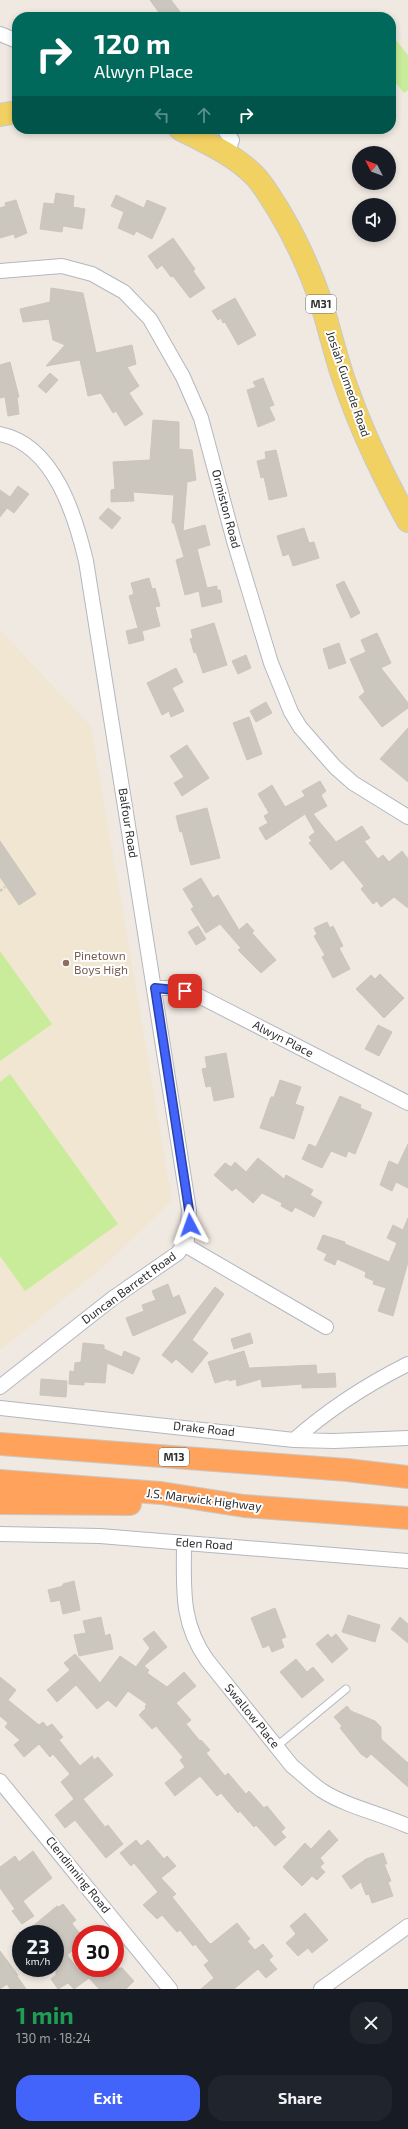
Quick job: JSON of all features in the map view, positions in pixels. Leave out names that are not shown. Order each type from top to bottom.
[{"type":"highway","name":"M13","points":[[0,1444],[347,1470],[408,1477]]},
{"type":"highway","points":[[347,1470],[408,1470]]},
{"type":"highway","name":"J.S. Marwick Highway","points":[[0,1481],[160,1493],[244,1506],[408,1518]]},
{"type":"highway","points":[[0,1503],[244,1506]]},
{"type":"main road","points":[[0,115],[12,113]]},
{"type":"main road","name":"Josiah Gumede Road","points":[[189,134],[227,154],[253,174],[264,186],[284,220],[306,262],[322,304],[345,382],[362,430],[381,472],[408,521]]},
{"type":"street","points":[[0,34],[12,39]]},
{"type":"street","points":[[227,154],[232,140],[228,134]]},
{"type":"street","name":"Ormiston Road","points":[[0,271],[62,266],[92,274],[124,292],[150,318],[183,377],[201,418],[234,541],[267,648],[291,712],[300,727],[335,767],[353,783],[408,817]]},
{"type":"street","name":"Balfour Road","points":[[0,434],[9,436],[33,452],[54,476],[64,491],[79,533],[86,561],[155,988],[189,1210],[188,1236],[185,1245]]},
{"type":"street","name":"Alwyn Place","points":[[155,988],[171,988],[199,996],[408,1103]]},
{"type":"street","name":"Duncan Barrett Road","points":[[0,1387],[113,1298],[178,1253],[185,1245],[326,1327]]},
{"type":"street","points":[[294,1440],[346,1398],[408,1364]]},
{"type":"street","name":"Drake Road","points":[[0,1408],[294,1440],[334,1441],[408,1438]]},
{"type":"street","name":"Eden Road","points":[[0,1534],[100,1536],[408,1561]]},
{"type":"street","name":"Swallow Place","points":[[184,1543],[186,1616],[198,1648],[292,1766],[322,1790],[346,1802],[408,1826]]},
{"type":"street","name":"Clendinning Road","points":[[0,1781],[170,1989]]},
{"type":"street","points":[[321,1989],[408,1926]]},
{"type":"lane","points":[[277,1746],[346,1689]]},
{"type":"path","points":[[0,891],[5,887]]},
{"type":"shaded area","name":"Pinetown Boys High","points":[[0,630],[91,727],[172,1200],[104,1266],[0,1350]]},
{"type":"green space","points":[[396,40],[408,55],[408,90],[404,93],[396,83]]},
{"type":"green space","points":[[0,951],[52,1024],[0,1061]]},
{"type":"green space","points":[[10,1074],[118,1224],[25,1291],[0,1256],[0,1082]]},
{"type":"building","points":[[150,0],[171,0],[180,12],[159,12]]},
{"type":"building","points":[[56,193],[74,196],[73,207],[85,209],[82,229],[63,226],[62,232],[40,229],[44,203],[54,204]]},
{"type":"building","points":[[116,195],[144,208],[147,200],[166,208],[152,239],[136,231],[134,235],[118,228],[124,212],[111,206]]},
{"type":"building","points":[[16,200],[27,233],[15,238],[14,234],[0,238],[0,208],[6,206],[5,203]]},
{"type":"building","points":[[173,238],[195,269],[193,271],[205,288],[190,298],[173,276],[171,277],[162,265],[157,269],[148,256]]},
{"type":"building","points":[[51,288],[83,293],[96,353],[132,345],[136,364],[127,367],[139,386],[129,393],[143,414],[125,426],[116,411],[113,413],[101,393],[88,396],[80,360],[46,366],[65,345],[53,340],[49,319],[23,322],[20,309],[50,302]]},
{"type":"building","points":[[235,298],[256,335],[238,345],[225,322],[223,323],[221,318],[218,320],[212,311]]},
{"type":"building","points":[[10,362],[19,397],[17,397],[19,414],[8,416],[5,397],[0,398],[0,365]]},
{"type":"building","points":[[50,373],[58,380],[46,393],[38,386]]},
{"type":"building","points":[[263,378],[274,405],[269,407],[275,420],[258,427],[247,390],[256,387],[253,382]]},
{"type":"building","points":[[153,420],[179,422],[179,449],[192,450],[196,480],[187,482],[183,531],[205,525],[210,545],[197,549],[207,588],[217,586],[217,590],[220,590],[222,602],[202,607],[199,591],[185,595],[176,560],[184,557],[174,523],[172,523],[174,495],[133,492],[134,501],[111,502],[111,490],[115,489],[113,462],[150,460]]},
{"type":"building","points":[[276,450],[287,496],[269,500],[264,477],[261,478],[257,461],[266,459],[265,452]]},
{"type":"building","points":[[18,486],[29,494],[14,513],[7,508],[0,517],[0,490],[10,497]]},
{"type":"building","points":[[108,508],[121,518],[112,529],[99,518]]},
{"type":"building","points":[[304,528],[309,543],[314,542],[319,558],[293,566],[289,554],[283,556],[277,536]]},
{"type":"building","points":[[149,578],[152,589],[155,588],[160,606],[155,607],[160,626],[142,631],[144,640],[129,644],[126,631],[138,628],[129,596],[134,594],[131,583]]},
{"type":"building","points":[[344,581],[360,613],[351,618],[336,585]]},
{"type":"building","points":[[214,623],[227,665],[203,673],[196,652],[194,653],[190,639],[193,638],[191,630]]},
{"type":"building","points":[[377,633],[391,663],[381,668],[408,703],[408,708],[382,727],[359,697],[365,692],[350,659],[366,652],[361,640]]},
{"type":"building","points":[[339,643],[346,663],[329,669],[323,649]]},
{"type":"building","points":[[246,655],[251,668],[238,674],[232,661]]},
{"type":"building","points":[[176,668],[183,682],[172,688],[184,711],[171,717],[169,711],[162,715],[147,683]]},
{"type":"building","points":[[266,702],[272,713],[256,722],[250,711]]},
{"type":"building","points":[[249,717],[262,754],[247,760],[233,723]]},
{"type":"building","points":[[408,728],[408,782],[380,759]]},
{"type":"building","points":[[187,745],[209,778],[182,796],[174,783],[184,777],[170,756]]},
{"type":"building","points":[[320,781],[326,791],[321,795],[327,806],[313,814],[336,842],[362,826],[370,838],[364,841],[378,859],[383,855],[389,862],[402,851],[408,859],[408,908],[394,897],[381,907],[377,901],[373,904],[361,889],[364,886],[343,860],[331,870],[309,843],[312,841],[309,837],[315,832],[305,814],[266,840],[259,828],[268,823],[264,816],[269,813],[258,794],[272,785],[285,807],[305,796],[302,791]]},
{"type":"building","points":[[207,808],[220,858],[191,865],[182,831],[180,832],[176,816]]},
{"type":"building","points":[[0,841],[36,894],[19,905],[0,877]]},
{"type":"building","points":[[201,878],[213,898],[218,895],[239,930],[247,923],[254,931],[252,933],[276,960],[261,973],[238,950],[241,948],[220,924],[206,933],[191,909],[194,907],[183,889]]},
{"type":"building","points":[[327,922],[330,928],[333,926],[343,946],[339,948],[350,969],[333,978],[322,957],[325,955],[314,936],[317,934],[314,928]]},
{"type":"building","points":[[198,926],[206,939],[196,945],[188,932]]},
{"type":"building","points":[[380,974],[404,998],[384,1018],[356,989],[371,975],[375,979]]},
{"type":"building","points":[[378,1025],[392,1032],[379,1056],[365,1049]]},
{"type":"building","points":[[226,1053],[234,1097],[214,1101],[211,1086],[206,1087],[202,1069],[207,1068],[205,1057]]},
{"type":"building","points":[[280,1080],[301,1087],[295,1104],[304,1107],[294,1139],[260,1128],[271,1097],[274,1097]]},
{"type":"building","points":[[340,1096],[361,1105],[360,1108],[372,1113],[355,1154],[348,1151],[346,1157],[331,1151],[322,1168],[302,1159],[309,1144],[316,1147]]},
{"type":"building","points":[[408,1144],[408,1188],[396,1182],[392,1191],[380,1185],[389,1161],[398,1165]]},
{"type":"building","points":[[258,1158],[284,1179],[286,1175],[313,1190],[310,1195],[322,1202],[314,1217],[295,1207],[292,1212],[281,1206],[282,1203],[262,1193],[253,1203],[236,1188],[232,1191],[214,1175],[225,1163],[231,1167],[235,1162],[246,1172]]},
{"type":"building","points":[[408,1218],[408,1262],[393,1316],[378,1311],[386,1288],[373,1284],[374,1281],[365,1277],[366,1272],[337,1259],[335,1265],[324,1260],[327,1254],[317,1249],[323,1235],[345,1242],[345,1244],[389,1262],[397,1243],[387,1238],[393,1225],[403,1230]]},
{"type":"building","points":[[168,1284],[173,1298],[179,1295],[186,1313],[133,1336],[126,1318],[144,1311],[142,1305],[156,1300],[152,1291]]},
{"type":"building","points":[[215,1287],[224,1294],[192,1340],[208,1353],[192,1373],[176,1359],[172,1363],[162,1355]]},
{"type":"building","points":[[250,1333],[253,1343],[234,1349],[231,1339]]},
{"type":"building","points":[[83,1343],[104,1345],[104,1349],[122,1357],[124,1351],[140,1358],[133,1374],[107,1363],[105,1383],[84,1382],[84,1385],[69,1384],[70,1371],[74,1372],[75,1363],[81,1362]]},
{"type":"building","points":[[244,1351],[249,1368],[316,1365],[317,1374],[335,1373],[336,1387],[302,1388],[302,1384],[262,1387],[261,1379],[237,1386],[236,1379],[229,1381],[229,1379],[215,1383],[208,1362]]},
{"type":"building","points":[[41,1379],[67,1381],[66,1397],[40,1395]]},
{"type":"building","points":[[74,1581],[80,1610],[63,1614],[60,1600],[51,1602],[48,1590]]},
{"type":"building","points":[[275,1608],[286,1637],[281,1639],[284,1647],[272,1652],[269,1645],[263,1648],[251,1618]]},
{"type":"building","points":[[348,1615],[380,1625],[375,1642],[342,1632]]},
{"type":"building","points":[[101,1617],[105,1636],[110,1634],[113,1649],[79,1656],[74,1635],[86,1633],[83,1621]]},
{"type":"building","points":[[400,1617],[408,1624],[408,1643],[391,1629]]},
{"type":"building","points":[[154,1631],[167,1647],[144,1666],[149,1670],[147,1673],[167,1687],[184,1672],[196,1686],[176,1703],[191,1720],[186,1724],[200,1741],[201,1740],[210,1750],[206,1753],[225,1776],[228,1773],[246,1794],[249,1791],[264,1808],[267,1806],[285,1828],[281,1832],[286,1837],[275,1846],[256,1825],[254,1827],[240,1811],[238,1813],[221,1793],[217,1796],[200,1776],[175,1796],[165,1783],[185,1767],[180,1760],[183,1757],[156,1726],[152,1729],[139,1715],[146,1708],[145,1706],[147,1704],[128,1691],[116,1707],[108,1700],[97,1709],[76,1685],[57,1702],[47,1690],[70,1670],[64,1663],[75,1654],[100,1683],[120,1656],[136,1667],[150,1648],[143,1639]]},
{"type":"building","points":[[328,1634],[331,1638],[336,1634],[348,1649],[332,1663],[316,1644]]},
{"type":"building","points":[[296,1659],[307,1672],[313,1667],[324,1680],[302,1698],[280,1672]]},
{"type":"building","points":[[0,1677],[16,1690],[8,1700],[39,1725],[43,1722],[47,1727],[52,1724],[63,1737],[59,1740],[80,1766],[92,1756],[94,1760],[98,1757],[113,1775],[83,1799],[105,1827],[108,1825],[123,1844],[106,1858],[75,1820],[65,1828],[55,1815],[74,1799],[61,1782],[70,1774],[53,1754],[50,1757],[39,1744],[24,1757],[14,1745],[20,1740],[5,1727],[8,1723],[0,1716]]},
{"type":"building","points":[[347,1706],[351,1711],[375,1721],[381,1727],[381,1739],[408,1763],[408,1787],[371,1754],[367,1758],[361,1754],[340,1728],[342,1726],[334,1717]]},
{"type":"building","points":[[329,1830],[338,1840],[320,1858],[324,1863],[320,1867],[325,1872],[317,1880],[312,1876],[302,1886],[283,1867],[305,1843],[311,1849]]},
{"type":"building","points":[[136,1840],[141,1846],[148,1840],[164,1859],[167,1856],[176,1866],[161,1878],[176,1894],[172,1897],[209,1943],[211,1944],[237,1923],[250,1939],[247,1941],[255,1950],[263,1944],[273,1956],[269,1960],[277,1969],[266,1978],[258,1969],[234,1989],[201,1989],[214,1978],[204,1965],[209,1961],[195,1944],[193,1946],[180,1930],[177,1932],[162,1915],[157,1919],[143,1905],[158,1892],[134,1863],[131,1866],[120,1853]]},
{"type":"building","points":[[33,1851],[52,1878],[23,1901],[34,1916],[22,1924],[12,1911],[15,1909],[0,1888],[0,1867],[15,1856],[19,1862]]},
{"type":"building","points":[[383,1853],[387,1864],[384,1864],[391,1881],[388,1882],[393,1896],[372,1903],[369,1894],[366,1895],[361,1882],[351,1889],[342,1876],[366,1859]]},
{"type":"building","points":[[63,1904],[76,1920],[72,1923],[72,1951],[67,1955],[72,1962],[72,1977],[124,1977],[124,1970],[134,1981],[126,1989],[99,1989],[89,1978],[74,1989],[68,1983],[58,1989],[51,1979],[54,1977],[64,1977],[64,1925],[34,1925],[57,1906],[59,1907]]},
{"type":"building","points":[[305,1913],[328,1940],[312,1953],[308,1948],[298,1956],[286,1943],[296,1934],[290,1926]]},
{"type":"building","points":[[0,1951],[12,1967],[12,1977],[18,1977],[26,1989],[10,1989],[7,1984],[0,1989]]},
{"type":"place","name":"Pinetown Boys High","points":[[66,963]]},
{"type":"route","points":[[185,991],[171,988],[155,988],[189,1210],[190,1225]]}]
